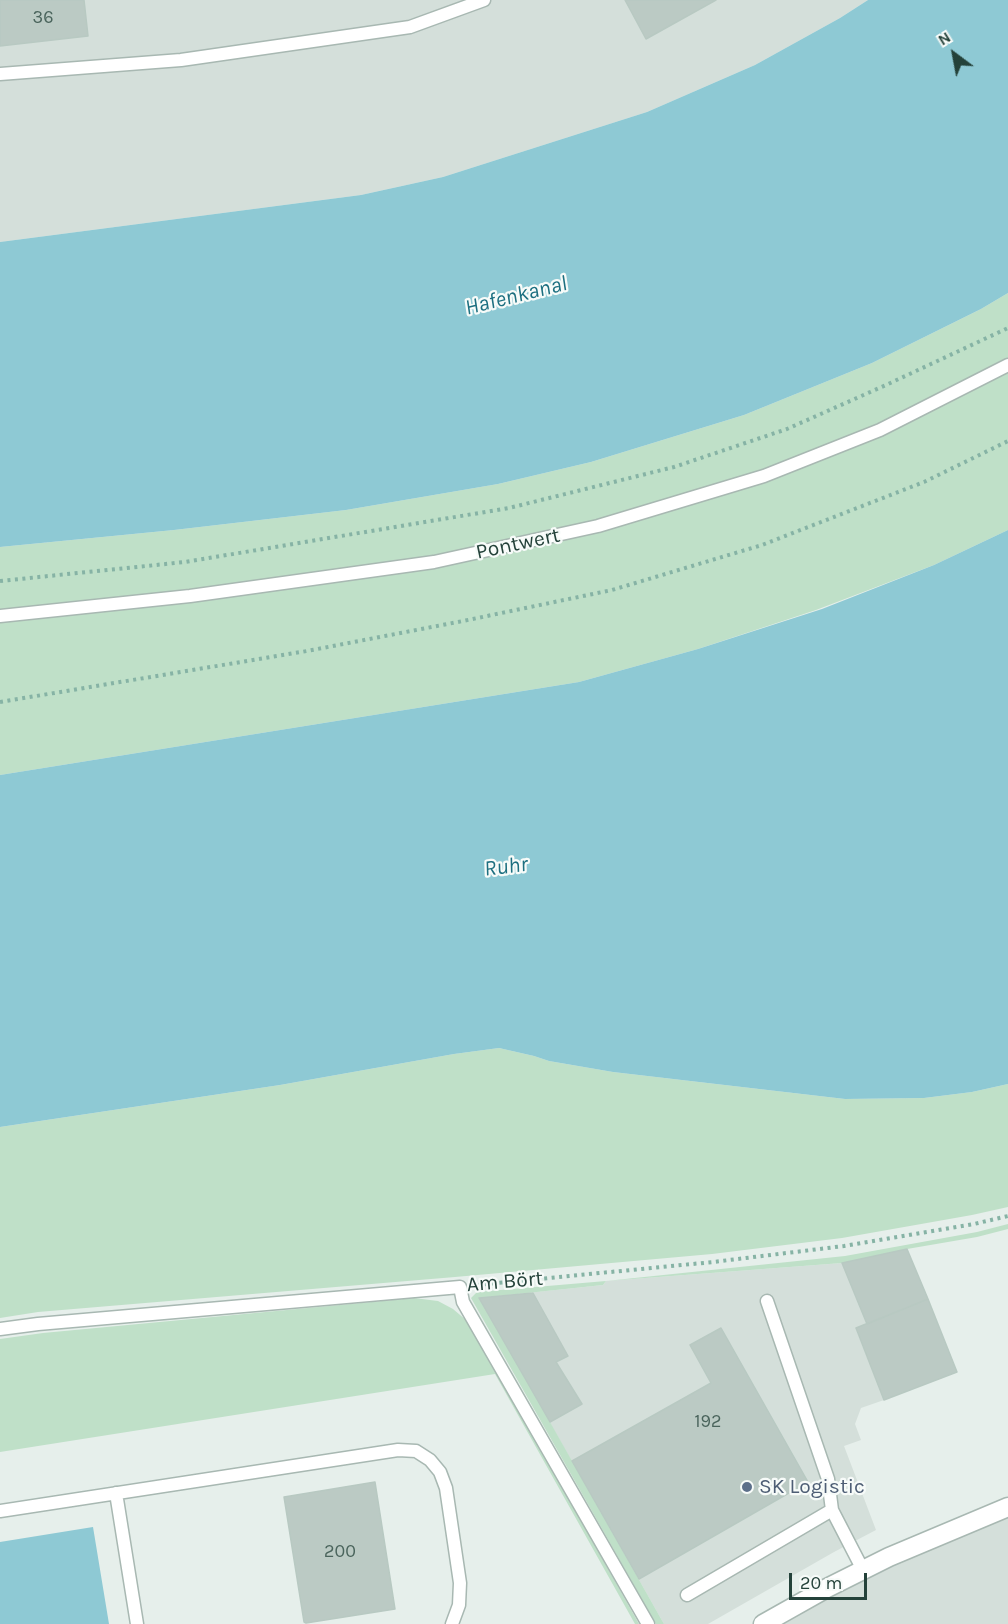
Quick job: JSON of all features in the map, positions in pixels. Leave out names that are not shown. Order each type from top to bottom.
[{"type":"street","points":[[763,1624],[889,1557],[1008,1508]]},
{"type":"lane","points":[[0,75],[181,60],[410,27],[484,0]]},
{"type":"lane","name":"Pontwert","points":[[0,616],[190,596],[434,562],[598,526],[764,476],[880,429],[1008,365]]},
{"type":"lane","points":[[460,1287],[463,1302],[648,1624]]},
{"type":"lane","name":"Am Bört","points":[[0,1329],[460,1287]]},
{"type":"lane","points":[[767,1301],[828,1479],[832,1510],[863,1570]]},
{"type":"lane","points":[[0,1511],[398,1450],[416,1451],[430,1460],[440,1472],[446,1488],[459,1583],[459,1605],[452,1624]]},
{"type":"lane","points":[[116,1493],[137,1624]]},
{"type":"lane","points":[[687,1595],[832,1510]]},
{"type":"path","points":[[0,581],[185,562],[509,508],[674,467],[787,429],[1008,328]]},
{"type":"path","points":[[0,702],[307,651],[612,590],[762,546],[924,482],[1008,441]]},
{"type":"path","name":"Am Bört","points":[[460,1287],[713,1262],[844,1246],[974,1224],[1008,1215]]},
{"type":"shaded area","points":[[0,0],[868,0],[755,65],[647,112],[443,177],[361,195],[0,242]]},
{"type":"shaded area","points":[[907,1249],[928,1299],[856,1329],[884,1400],[861,1408],[855,1424],[861,1440],[844,1446],[876,1530],[708,1624],[664,1624],[479,1298],[603,1285],[606,1281],[842,1263]]},
{"type":"shaded area","points":[[1008,1510],[1008,1624],[771,1624],[889,1557]]},
{"type":"green space","points":[[1008,293],[1008,530],[934,565],[816,610],[698,649],[579,682],[0,775],[0,547],[346,510],[498,484],[591,462],[744,415],[872,363],[981,309]]},
{"type":"green space","points":[[499,1048],[549,1061],[613,1072],[845,1099],[924,1098],[972,1092],[1008,1084],[1008,1207],[842,1238],[712,1254],[38,1312],[0,1318],[0,1127],[280,1085]]},
{"type":"green space","points":[[1008,1224],[1008,1229],[977,1237],[842,1263],[606,1281],[845,1256],[977,1232]]},
{"type":"green space","points":[[606,1281],[603,1285],[480,1298],[664,1624],[656,1624],[471,1298],[477,1292]]},
{"type":"green space","points":[[414,1298],[438,1301],[453,1309],[466,1320],[639,1624],[635,1624],[495,1374],[0,1452],[0,1339]]},
{"type":"water","name":"Hafenkanal","points":[[868,0],[1008,0],[1008,293],[981,309],[872,363],[744,415],[591,462],[498,484],[346,510],[0,547],[0,242],[361,195],[443,177],[647,112],[755,65]]},
{"type":"water","name":"Ruhr","points":[[1008,530],[1008,1084],[972,1092],[924,1098],[845,1099],[613,1072],[549,1061],[499,1048],[280,1085],[0,1127],[0,775],[579,682],[698,649],[822,609],[934,565]]},
{"type":"water","points":[[93,1527],[109,1624],[0,1624],[0,1542]]},
{"type":"building","points":[[0,0],[84,0],[88,36],[0,46]]},
{"type":"building","points":[[625,0],[716,0],[646,39]]},
{"type":"building","points":[[907,1249],[928,1299],[867,1324],[842,1263]]},
{"type":"building","points":[[533,1293],[568,1356],[556,1362],[582,1404],[550,1422],[479,1298]]},
{"type":"building","points":[[928,1299],[957,1372],[884,1400],[856,1328]]},
{"type":"building","points":[[721,1328],[808,1482],[639,1579],[572,1461],[711,1383],[690,1345]]},
{"type":"building","points":[[375,1482],[395,1609],[306,1623],[284,1497]]},
{"type":"place","name":"SK Logistic","points":[[747,1487]]}]
